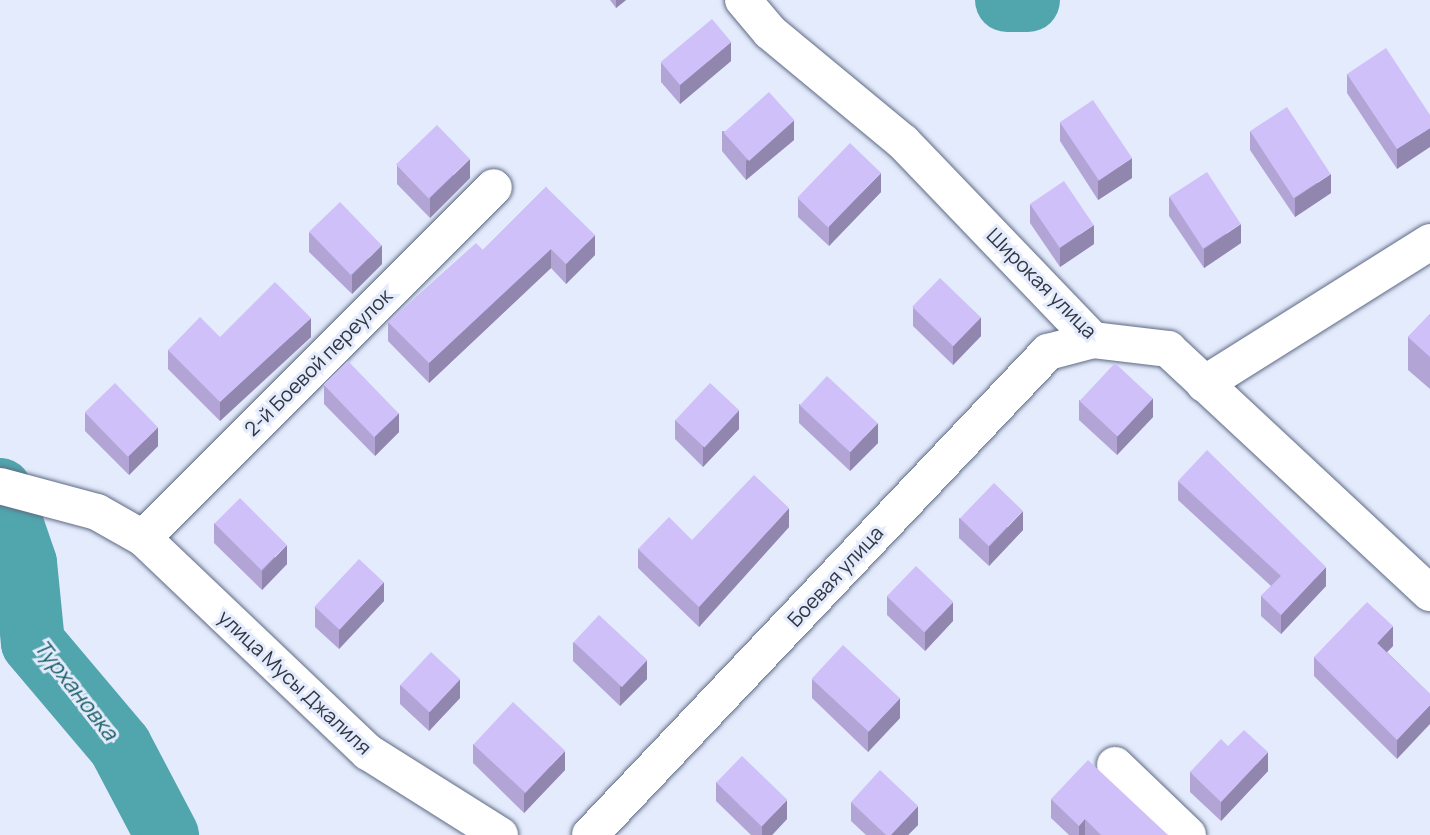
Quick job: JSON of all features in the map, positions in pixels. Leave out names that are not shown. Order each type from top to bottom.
[{"type":"street","name":"Широкая улица","points":[[743,0],[770,32],[903,142],[1093,340],[1168,349],[1430,593]]},
{"type":"street","name":"2-й Боевой переулок","points":[[143,538],[494,187]]},
{"type":"street","points":[[1204,384],[1430,242]]},
{"type":"street","name":"Боевая улица","points":[[590,835],[1048,352],[1093,340]]},
{"type":"street","name":"улица Мусы Джалиля","points":[[0,486],[97,512],[143,538],[368,752],[500,835]]},
{"type":"street","points":[[1115,765],[1188,835]]},
{"type":"building","points":[[712,19],[731,42],[680,85],[661,62]]},
{"type":"building","points":[[1386,48],[1430,115],[1430,128],[1397,149],[1347,74]]},
{"type":"building","points":[[769,92],[794,120],[749,161],[724,133]]},
{"type":"building","points":[[1093,100],[1132,158],[1099,180],[1060,122]]},
{"type":"building","points":[[1287,107],[1331,174],[1294,198],[1250,131]]},
{"type":"building","points":[[437,125],[470,159],[429,198],[396,165]]},
{"type":"building","points":[[850,143],[881,173],[828,228],[797,198]]},
{"type":"building","points":[[1207,172],[1241,224],[1203,249],[1169,197]]},
{"type":"building","points":[[1064,181],[1094,225],[1060,248],[1030,204]]},
{"type":"building","points":[[546,187],[595,235],[566,264],[551,249],[429,363],[388,322],[476,243],[483,250]]},
{"type":"building","points":[[340,202],[382,245],[351,275],[309,232]]},
{"type":"building","points":[[940,278],[981,318],[953,346],[912,307]]},
{"type":"building","points":[[275,282],[311,318],[220,402],[168,350],[200,317],[220,337]]},
{"type":"building","points":[[1430,314],[1430,357],[1408,337]]},
{"type":"building","points":[[348,361],[399,414],[374,437],[324,385]]},
{"type":"building","points":[[1115,363],[1153,398],[1118,436],[1080,401]]},
{"type":"building","points":[[827,376],[877,423],[850,452],[800,405]]},
{"type":"building","points":[[115,383],[158,428],[128,457],[85,412]]},
{"type":"building","points":[[710,383],[739,410],[704,448],[675,420]]},
{"type":"building","points":[[1207,450],[1326,567],[1281,615],[1261,596],[1281,576],[1178,481]]},
{"type":"building","points":[[754,475],[789,508],[699,607],[638,549],[669,517],[692,540]]},
{"type":"building","points":[[994,483],[1023,511],[989,546],[960,518]]},
{"type":"building","points":[[240,498],[287,545],[261,570],[215,523]]},
{"type":"building","points":[[359,559],[384,582],[340,630],[315,607]]},
{"type":"building","points":[[916,566],[953,602],[924,632],[887,596]]},
{"type":"building","points":[[1367,602],[1393,626],[1377,643],[1430,694],[1430,705],[1397,740],[1314,657]]},
{"type":"building","points":[[599,615],[647,660],[622,687],[574,642]]},
{"type":"building","points":[[843,645],[900,698],[869,732],[812,679]]},
{"type":"building","points":[[431,652],[460,679],[430,712],[400,685]]},
{"type":"building","points":[[513,702],[565,750],[525,793],[473,744]]},
{"type":"building","points":[[1244,730],[1268,752],[1221,802],[1190,772],[1221,739],[1228,746]]},
{"type":"building","points":[[742,756],[787,800],[762,826],[716,783]]},
{"type":"building","points":[[1088,760],[1168,835],[1101,835],[1085,819],[1079,826],[1051,799]]},
{"type":"building","points":[[880,770],[918,806],[891,835],[886,835],[851,802]]},
{"type":"waterway","name":"Турхановка","points":[[1007,0],[1028,0]]},
{"type":"waterway","name":"Турхановка","points":[[0,490],[25,563],[33,643],[120,746],[167,835]]}]
